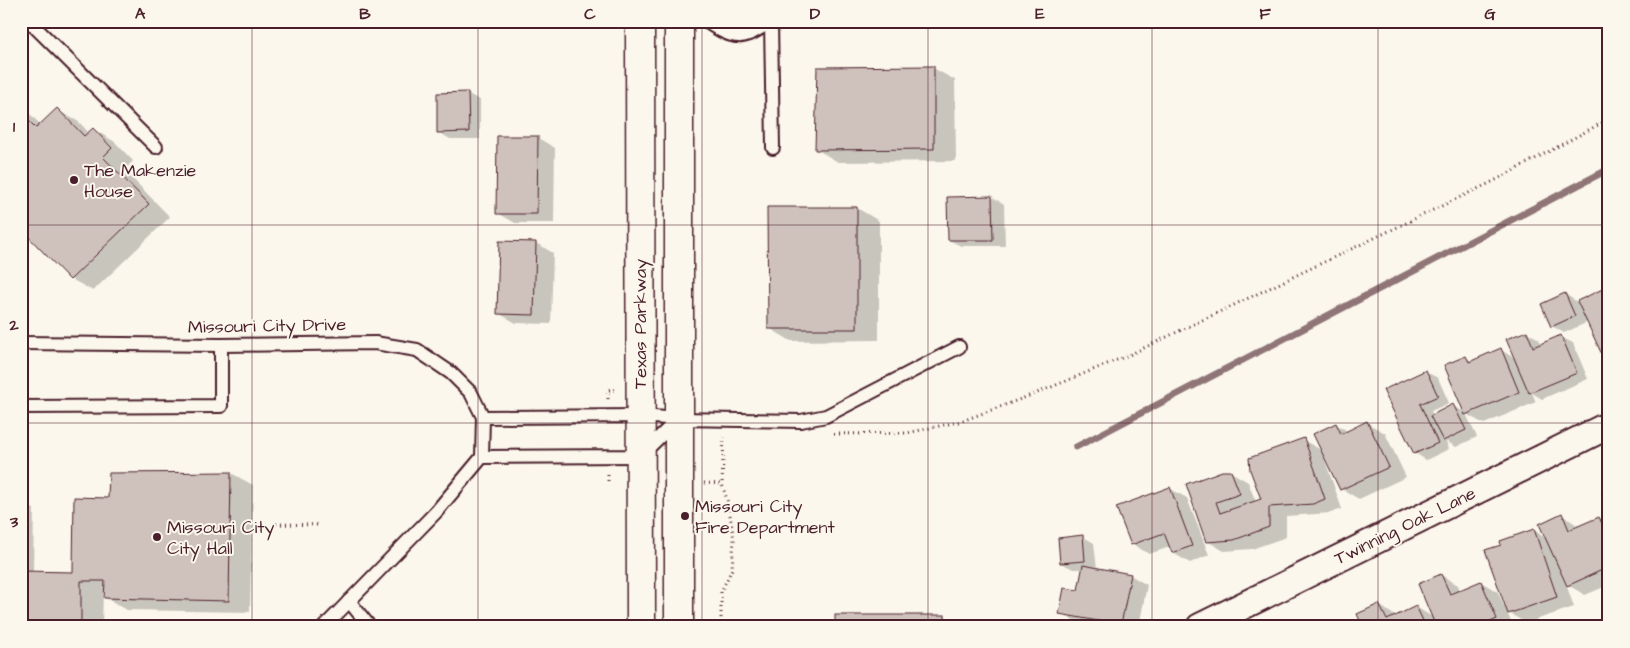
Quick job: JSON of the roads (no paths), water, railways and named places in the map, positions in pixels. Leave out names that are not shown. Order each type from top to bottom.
[{"type":"main road","name":"Texas Parkway","points":[[640,21],[641,627]]},
{"type":"main road","points":[[680,627],[679,419],[693,22]]},
{"type":"street","name":"Twinning Oak Lane","points":[[1200,627],[1609,425]]},
{"type":"lane","points":[[29,21],[156,147]]},
{"type":"lane","points":[[693,22],[727,35],[753,35],[770,21]]},
{"type":"lane","points":[[770,21],[773,148]]},
{"type":"lane","name":"Missouri City Drive","points":[[21,343],[221,345],[375,343],[417,350],[450,373],[471,393],[483,417],[482,456]]},
{"type":"lane","points":[[21,407],[221,406],[221,345]]},
{"type":"lane","points":[[483,417],[640,416],[679,419],[801,421],[826,416],[959,347]]},
{"type":"lane","points":[[324,627],[436,512],[482,456],[640,456],[679,419]]},
{"type":"lane","points":[[350,601],[370,627]]},
{"type":"waterway","points":[[1076,447],[1609,169]]},
{"type":"place","name":"The Makenzie House","points":[[74,180]]},
{"type":"place","name":"Missouri City Fire Department","points":[[685,516]]},
{"type":"place","name":"Missouri City City Hall","points":[[157,537]]}]
